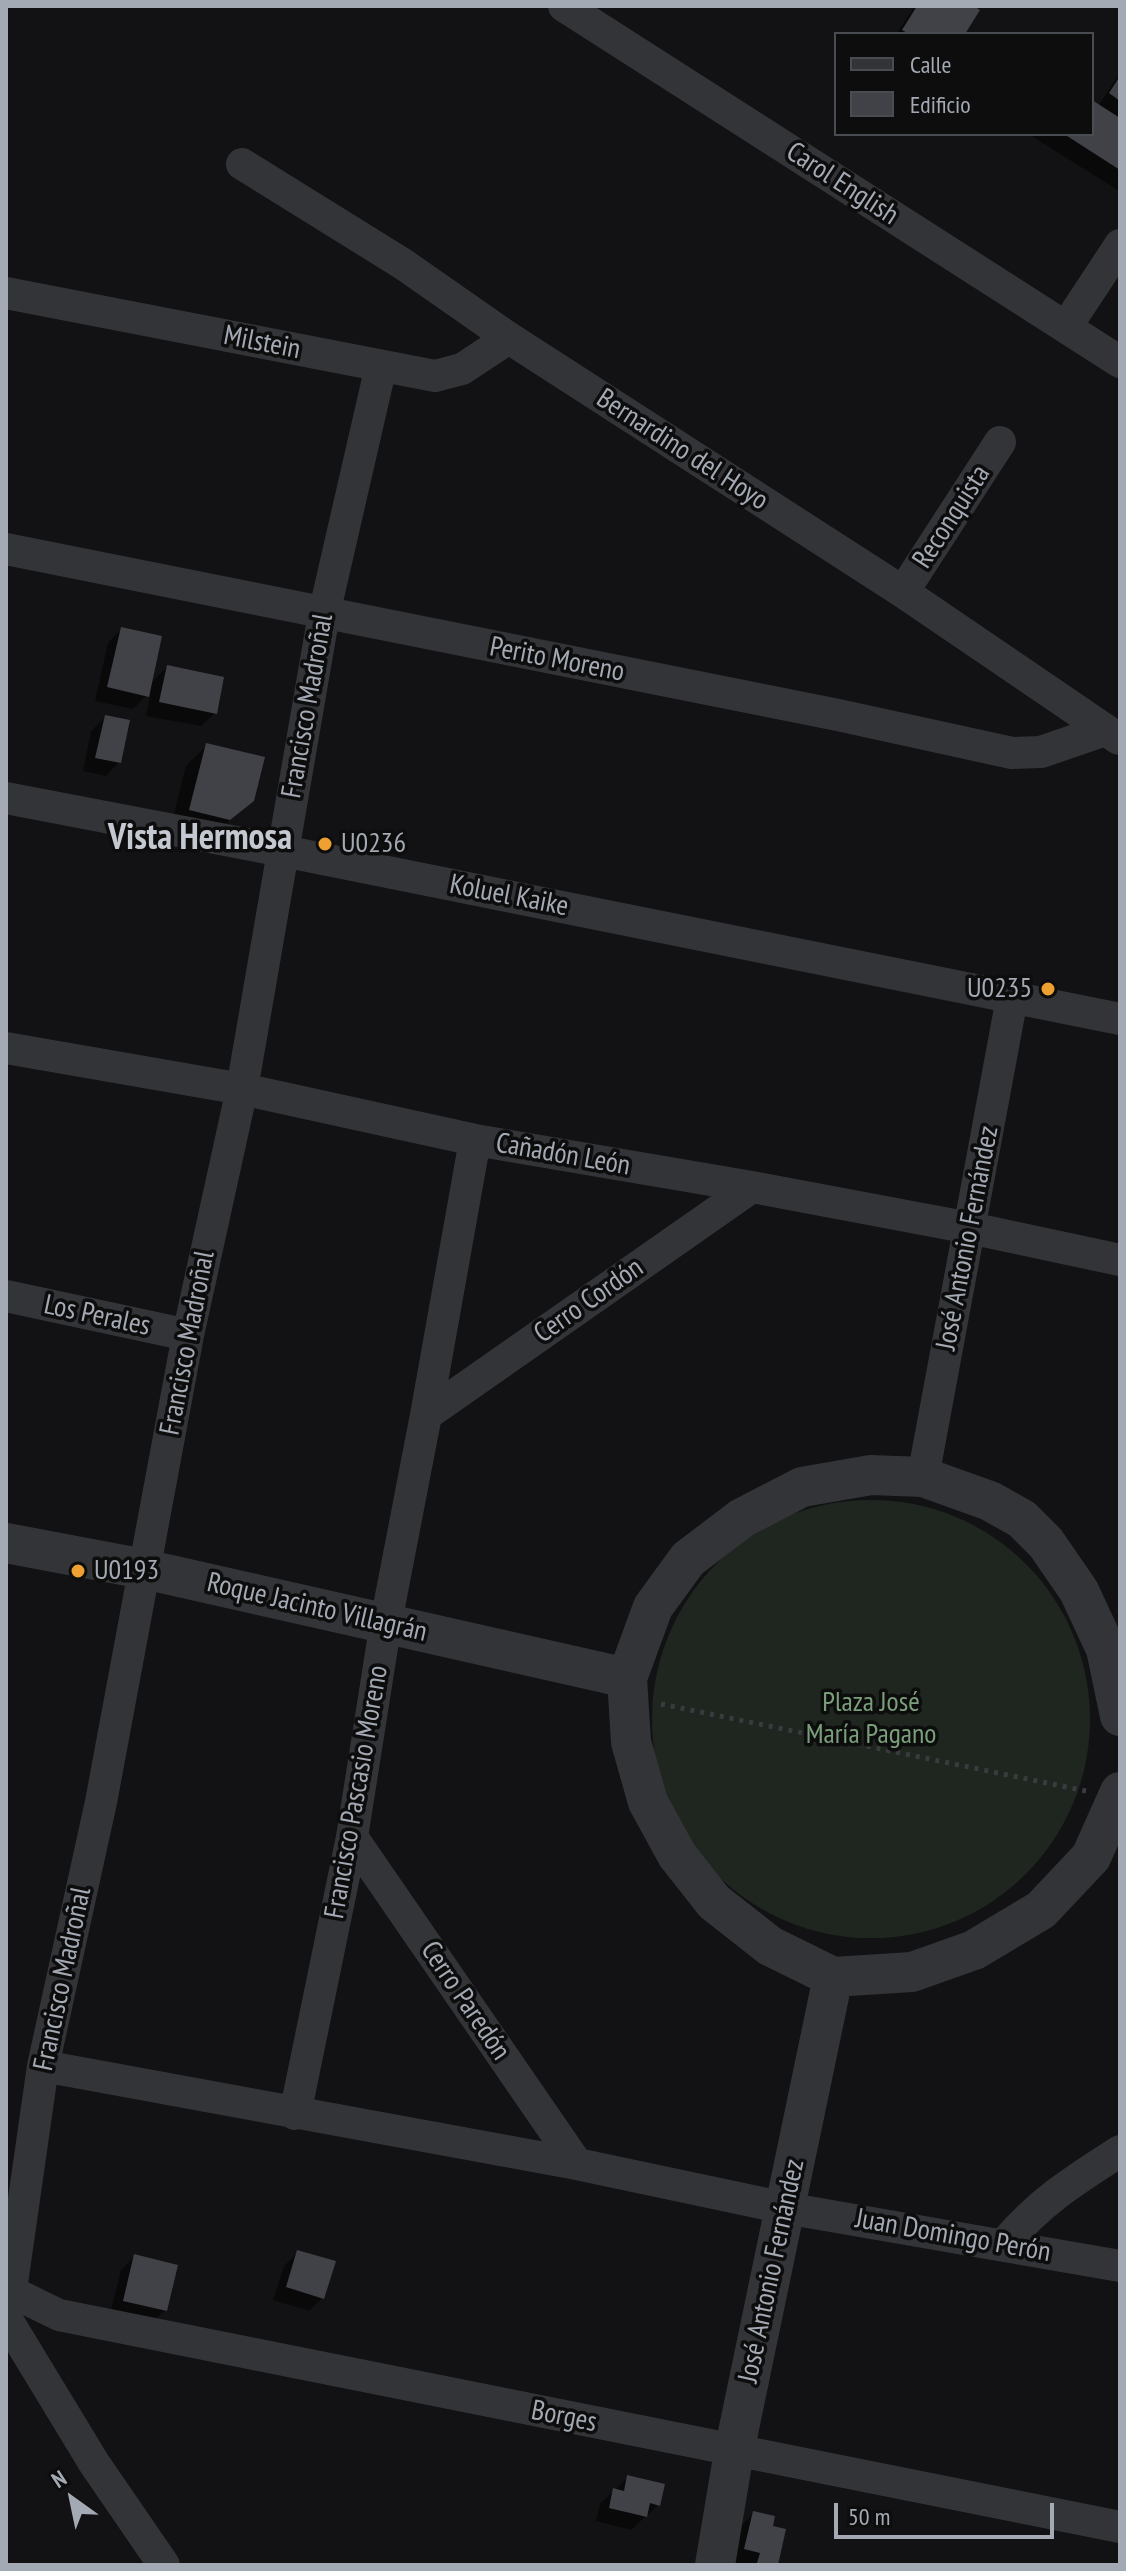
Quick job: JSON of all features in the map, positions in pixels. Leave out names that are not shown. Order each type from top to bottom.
[{"type":"street","name":"Carol English","points":[[564,6],[1120,362]]},
{"type":"street","name":"Bernardino del Hoyo","points":[[242,164],[403,264],[509,338],[903,592],[1112,734]]},
{"type":"street","points":[[1066,327],[1120,245]]},
{"type":"street","name":"Milstein","points":[[6,293],[435,376],[462,369],[509,338]]},
{"type":"street","name":"Francisco Madroñal","points":[[8,2314],[43,2066],[101,1802],[188,1335],[242,1089],[324,614],[381,366]]},
{"type":"street","name":"Reconquista","points":[[903,592],[1000,442]]},
{"type":"street","name":"Perito Moreno","points":[[6,549],[838,715],[1012,753],[1041,752],[1112,734]]},
{"type":"street","name":"Koluel Kaike","points":[[6,798],[1120,1019]]},
{"type":"street","name":"José Antonio Fernández","points":[[923,1477],[1012,998]]},
{"type":"street","name":"Cañadón León","points":[[6,1048],[242,1089],[475,1140],[752,1187],[1120,1260]]},
{"type":"street","name":"Francisco Pascasio Moreno","points":[[295,2114],[352,1837],[386,1622],[475,1140]]},
{"type":"street","name":"Cerro Cordón","points":[[426,1415],[752,1187]]},
{"type":"street","name":"Los Perales","points":[[6,1296],[188,1335]]},
{"type":"street","points":[[1119,1793],[1091,1857],[1041,1910],[974,1950],[912,1972],[833,1977],[770,1946],[714,1902],[686,1867],[648,1802],[631,1742],[628,1692],[653,1607],[688,1559],[742,1518],[802,1487],[871,1475],[923,1477],[990,1501],[1022,1519],[1046,1543],[1079,1591],[1106,1649],[1120,1716]]},
{"type":"street","name":"Roque Jacinto Villagrán","points":[[6,1543],[144,1569],[386,1622],[628,1692]]},
{"type":"street","name":"Cerro Paredón","points":[[352,1837],[577,2164]]},
{"type":"street","name":"José Antonio Fernández","points":[[715,2565],[734,2452],[833,1977]]},
{"type":"street","name":"Juan Domingo Perón","points":[[43,2066],[577,2164],[785,2208],[1120,2266]]},
{"type":"street","points":[[1004,2244],[1028,2215],[1051,2196],[1120,2151]]},
{"type":"street","points":[[8,2314],[94,2463],[164,2565]]},
{"type":"street","name":"Borges","points":[[8,2314],[59,2315],[1120,2527]]},
{"type":"path","points":[[628,1692],[650,1702],[1080,1790],[1119,1793]]},
{"type":"green space","name":"Plaza José María Pagano","points":[[871,1500],[914,1504],[955,1516],[993,1537],[1026,1564],[1053,1597],[1074,1635],[1086,1676],[1090,1719],[1086,1762],[1074,1803],[1053,1841],[1026,1874],[993,1901],[955,1922],[914,1934],[871,1938],[828,1934],[787,1922],[749,1901],[716,1874],[689,1841],[668,1803],[656,1762],[652,1719],[656,1676],[668,1635],[689,1597],[716,1564],[749,1537],[787,1516],[828,1504]]},
{"type":"building","points":[[917,6],[974,6],[980,10],[966,32],[902,30]]},
{"type":"building","points":[[1120,76],[1120,101],[1109,93]]},
{"type":"building","points":[[1094,101],[1120,118],[1120,170],[1067,136],[1094,136]]},
{"type":"building","points":[[121,627],[162,636],[149,697],[107,687]]},
{"type":"building","points":[[167,665],[224,677],[217,714],[159,702]]},
{"type":"building","points":[[105,715],[130,720],[121,763],[95,758]]},
{"type":"building","points":[[206,743],[265,757],[254,801],[230,820],[189,810]]},
{"type":"building","points":[[297,2250],[336,2261],[324,2299],[286,2287]]},
{"type":"building","points":[[134,2254],[178,2265],[167,2311],[123,2301]]},
{"type":"building","points":[[627,2475],[665,2484],[660,2506],[650,2503],[647,2517],[609,2508],[613,2488],[624,2491]]},
{"type":"building","points":[[753,2511],[775,2516],[773,2526],[786,2529],[778,2565],[757,2563],[760,2553],[744,2549]]},
{"type":"place","name":"U0236","points":[[325,844]]},
{"type":"place","name":"U0235","points":[[1048,989]]},
{"type":"place","name":"U0193","points":[[78,1571]]},
{"type":"district","name":"Vista Hermosa","points":[[200,839]]}]
